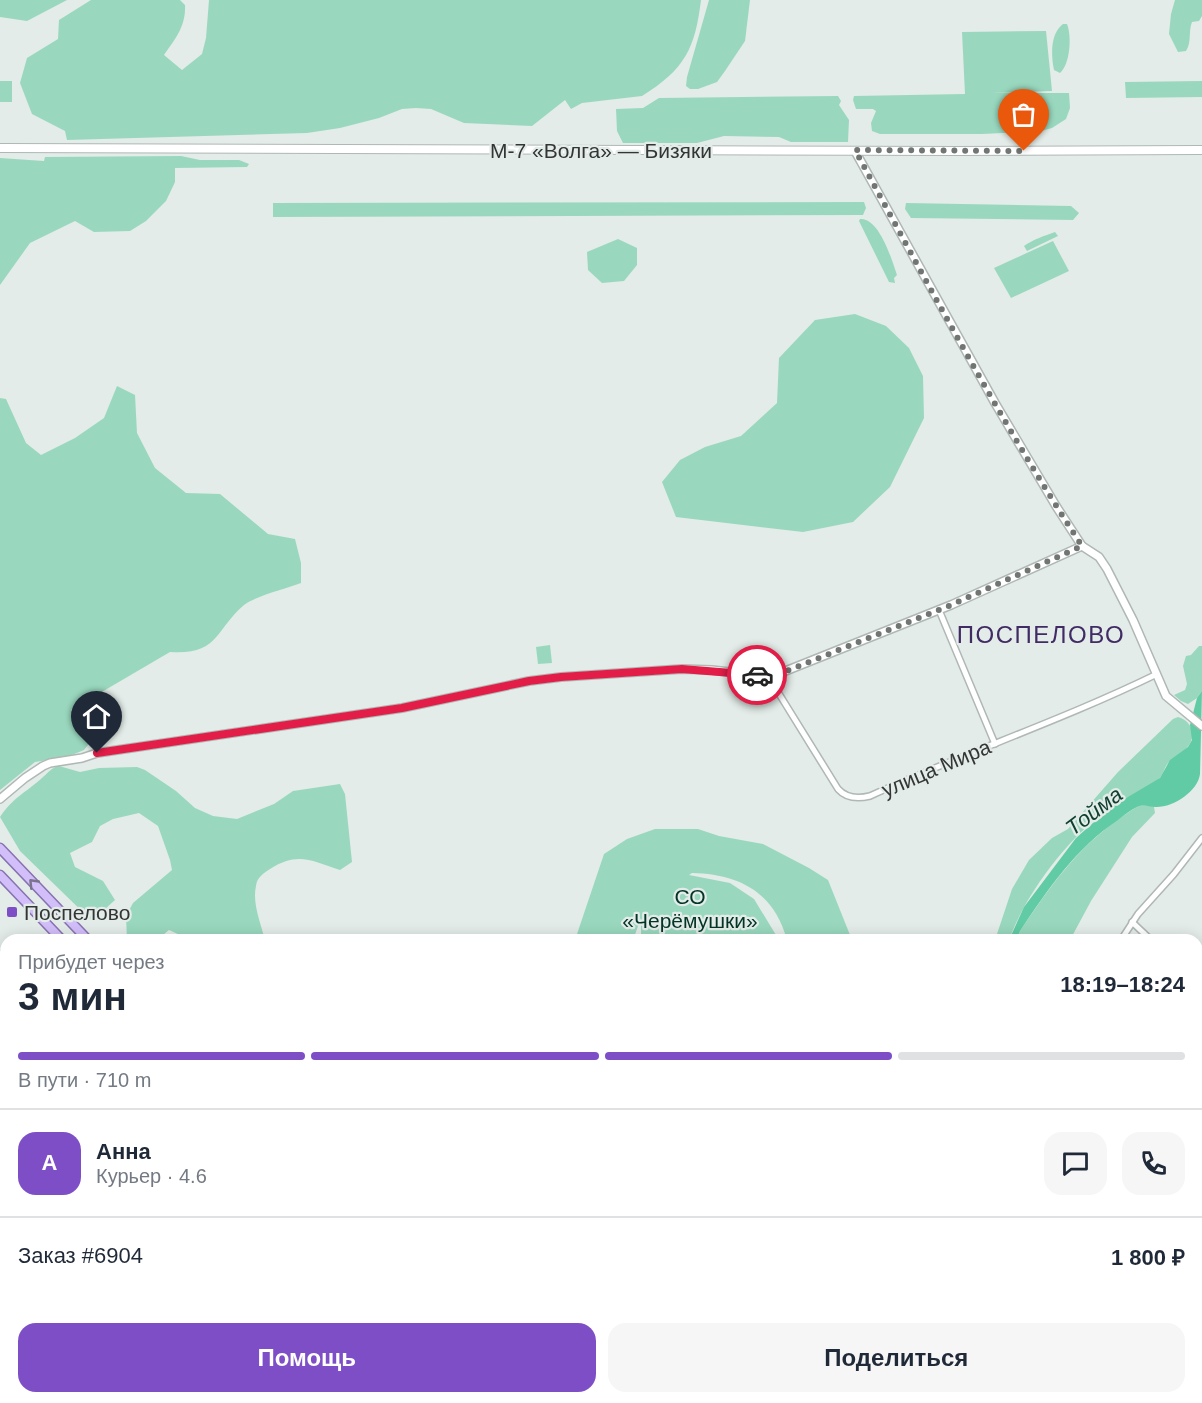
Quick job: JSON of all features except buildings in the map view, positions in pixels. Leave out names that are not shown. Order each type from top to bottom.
[{"type":"main road","name":"М-7 «Волга» — Бизяки","points":[[0,148],[1202,150]]},
{"type":"main road","points":[[0,849],[82,934]]},
{"type":"main road","points":[[0,875],[56,934]]},
{"type":"street","points":[[855,150],[995,403],[1056,506],[1082,546],[1093,552],[1107,569],[1133,620],[1166,696],[1202,726]]},
{"type":"street","points":[[0,799],[25,778],[50,763],[97,753],[402,708],[529,681],[682,669],[768,676],[789,670],[939,610],[1082,546]]},
{"type":"street","points":[[939,610],[995,744]]},
{"type":"street","name":"улица Мира","points":[[768,676],[838,789],[849,797],[870,796],[1119,693],[1157,674]]},
{"type":"street","points":[[1125,934],[1132,922],[1202,838]]},
{"type":"street","points":[[1132,922],[1145,934]]},
{"type":"green space","points":[[0,0],[67,0],[27,21],[0,17]]},
{"type":"green space","points":[[91,0],[180,0],[185,5],[184,19],[179,32],[164,55],[182,70],[202,54],[206,38],[209,0],[701,0],[691,45],[678,67],[657,86],[642,96],[582,103],[571,109],[565,100],[532,126],[464,123],[431,109],[416,108],[402,109],[379,118],[340,128],[307,133],[67,140],[65,131],[32,114],[20,83],[27,58],[58,39],[59,20]]},
{"type":"green space","points":[[709,0],[750,0],[745,41],[717,82],[698,89],[690,89],[686,86],[687,77]]},
{"type":"green space","points":[[1175,0],[1202,0],[1202,16],[1199,21],[1192,22],[1186,51],[1178,52],[1169,34]]},
{"type":"green space","points":[[1063,24],[1067,24],[1069,29],[1070,43],[1066,63],[1060,73],[1054,70],[1052,51],[1056,33]]},
{"type":"green space","points":[[1046,31],[1052,91],[992,93],[1069,93],[1070,108],[1066,119],[1052,128],[1041,131],[982,134],[880,134],[872,131],[871,123],[876,111],[856,109],[854,96],[965,94],[962,32]]},
{"type":"green space","points":[[0,81],[12,81],[12,102],[0,102]]},
{"type":"green space","points":[[1202,81],[1202,97],[1126,98],[1125,82]]},
{"type":"green space","points":[[838,96],[841,101],[839,105],[849,120],[848,142],[791,142],[779,137],[724,136],[697,143],[623,143],[617,131],[616,109],[643,108],[659,98]]},
{"type":"green space","points":[[181,156],[200,160],[239,160],[249,164],[247,167],[175,168],[175,182],[166,201],[146,221],[130,231],[94,232],[75,221],[30,243],[0,285],[0,158],[44,161],[45,157]]},
{"type":"green space","points":[[864,202],[866,208],[863,215],[273,217],[273,203]]},
{"type":"green space","points":[[906,203],[1071,206],[1079,213],[1073,220],[911,218],[905,209]]},
{"type":"green space","points":[[860,219],[867,220],[873,225],[884,241],[897,275],[894,278],[895,283],[889,282]]},
{"type":"green space","points":[[1055,232],[1058,236],[1027,251],[1024,246],[1035,240]]},
{"type":"green space","points":[[618,239],[637,248],[637,265],[624,281],[602,283],[588,270],[587,252]]},
{"type":"green space","points":[[1053,241],[1069,271],[1011,298],[994,268]]},
{"type":"green space","points":[[855,314],[886,326],[909,348],[923,376],[924,418],[890,487],[853,522],[803,532],[676,517],[662,482],[680,460],[705,447],[741,436],[777,403],[779,358],[815,320]]},
{"type":"green space","points":[[117,386],[135,395],[137,433],[155,468],[186,493],[220,494],[268,534],[295,539],[301,563],[301,583],[248,602],[207,645],[198,650],[170,652],[71,710],[92,740],[84,750],[67,757],[35,762],[0,790],[0,398],[6,399],[26,443],[41,455],[75,438],[104,418]]},
{"type":"green space","points":[[550,645],[552,663],[538,664],[536,647]]},
{"type":"green space","points":[[1199,646],[1202,646],[1202,691],[1188,704],[1174,695],[1185,690],[1187,684],[1183,666],[1186,656],[1191,655]]},
{"type":"green space","points":[[1178,717],[1186,721],[1191,728],[1192,736],[1187,748],[1168,763],[1154,783],[1111,807],[1080,833],[1038,885],[1026,903],[1012,934],[997,934],[1012,889],[1029,860],[1052,838],[1068,829],[1118,772],[1173,719]]},
{"type":"green space","points":[[59,766],[80,772],[99,768],[137,767],[176,791],[195,808],[213,816],[237,819],[274,804],[293,791],[340,784],[345,794],[352,862],[340,870],[305,859],[289,860],[263,874],[257,883],[255,899],[263,934],[178,934],[169,930],[164,934],[127,934],[126,916],[133,903],[172,870],[158,826],[139,813],[113,819],[100,826],[92,842],[70,853],[75,867],[103,881],[115,900],[92,921],[20,851],[0,817],[15,800]]},
{"type":"green space","points":[[1144,804],[1154,807],[1155,813],[1132,837],[1091,901],[1073,934],[1019,934],[1042,899],[1077,856],[1090,842],[1132,810]]},
{"type":"green space","name":"СО «Черёмушки»","points":[[655,829],[698,829],[719,836],[763,844],[828,880],[850,934],[785,934],[773,909],[752,889],[725,877],[692,873],[689,875],[730,883],[754,899],[775,934],[641,934],[641,918],[635,934],[577,934],[604,854],[627,839]]},
{"type":"shaded area","points":[[1202,691],[1200,774],[1195,786],[1184,797],[1169,805],[1139,806],[1103,831],[1064,870],[1019,934],[1012,934],[1024,907],[1076,838],[1111,807],[1160,778],[1170,760],[1188,747],[1192,740],[1190,725],[1197,698]]},
{"type":"way so far","points":[[757,675],[771,676],[789,670],[951,605],[1082,546],[1056,506],[941,309],[855,150],[1024,151]]},
{"type":"place","name":"Поспелово","points":[[12,912]]},
{"type":"district","name":"ПОСПЕЛОВО","points":[[1041,634]]},
{"type":"route","points":[[97,753],[402,708],[529,681],[561,677],[682,669],[757,675]]},
{"type":"water label","name":"Тойма","points":[[1094,811]]}]
